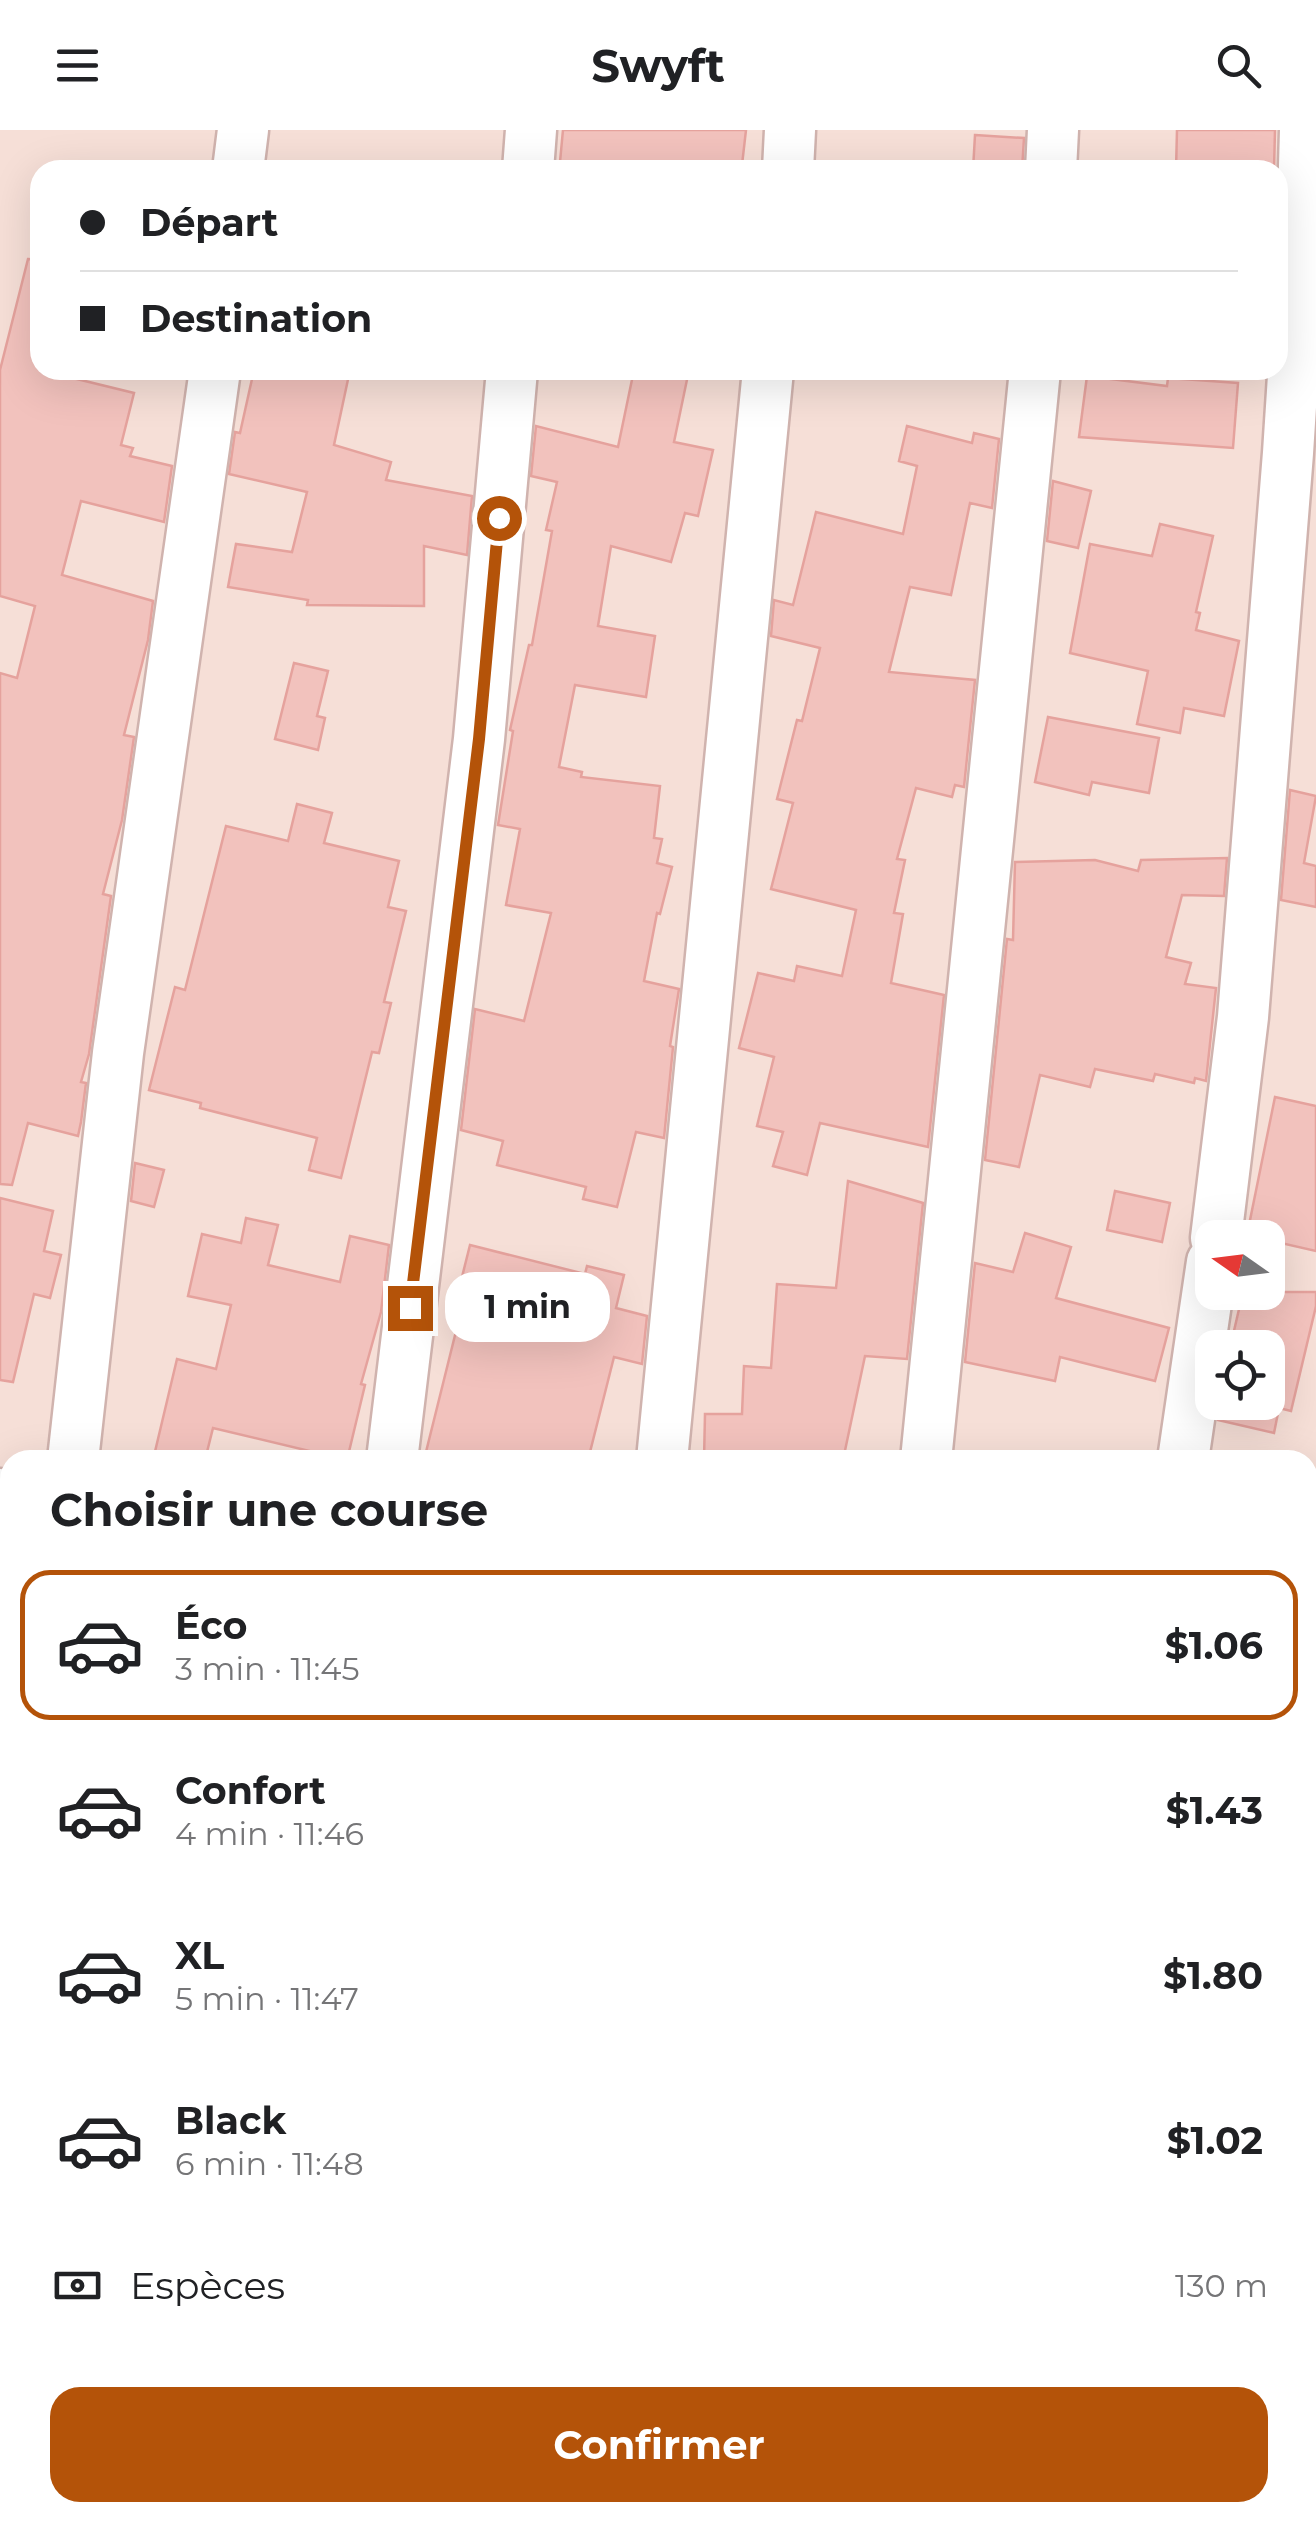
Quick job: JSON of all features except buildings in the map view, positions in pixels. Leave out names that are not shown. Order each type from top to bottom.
[{"type":"street","points":[[239,160],[242,130]]},
{"type":"street","points":[[529,160],[531,130]]},
{"type":"street","points":[[788,160],[790,130]]},
{"type":"street","points":[[1052,160],[1053,130]]},
{"type":"street","points":[[1218,1220],[1243,1017],[1296,346],[1305,130]]},
{"type":"street","points":[[73,1450],[118,1053],[214,380]]},
{"type":"street","points":[[393,1450],[479,739],[511,380]]},
{"type":"street","points":[[663,1450],[767,380]]},
{"type":"street","points":[[927,1450],[1034,380]]},
{"type":"street","points":[[1184,1450],[1205,1310]]},
{"type":"shaded area","points":[[0,130],[1316,130],[1316,1450],[0,1450]]},
{"type":"route","points":[[410,1308],[479,739],[499,518]]}]
